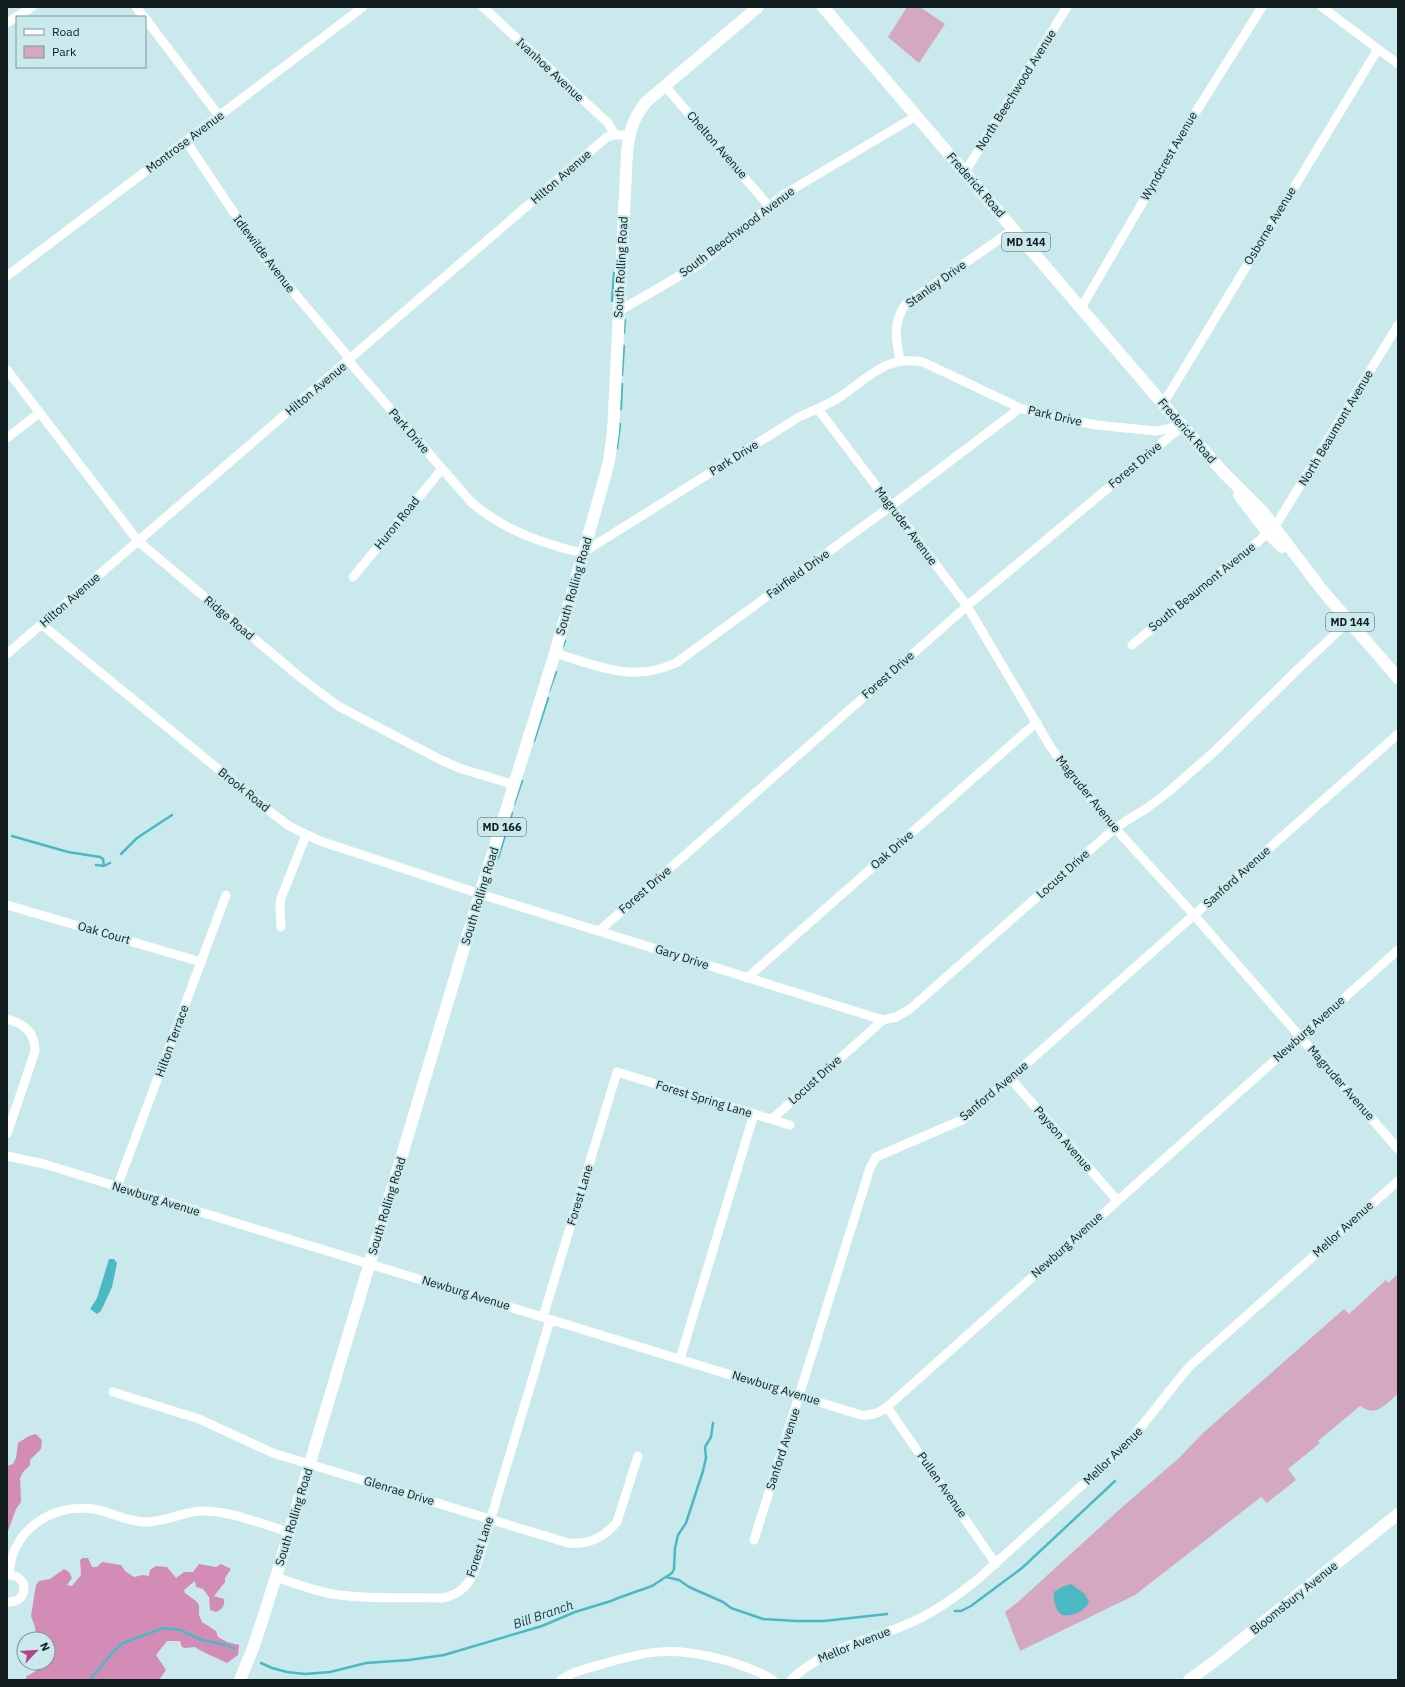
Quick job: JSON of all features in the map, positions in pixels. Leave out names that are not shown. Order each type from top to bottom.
[{"type":"main road","name":"South Rolling Road","points":[[243,1677],[276,1577],[480,894],[555,653],[606,474],[611,445],[629,135],[632,124],[637,112],[646,102],[758,7]]},
{"type":"main road","name":"Frederick Road","points":[[823,7],[1182,426],[1223,472],[1254,502],[1271,529],[1398,678]]},
{"type":"main road","name":"Bloomsbury Avenue","points":[[1189,1680],[1219,1658],[1398,1514]]},
{"type":"street","points":[[18,16],[32,7]]},
{"type":"street","points":[[136,7],[143,16]]},
{"type":"street","name":"Montrose Avenue","points":[[7,276],[363,7]]},
{"type":"street","name":"Ivanhoe Avenue","points":[[483,7],[608,123],[615,134]]},
{"type":"street","name":"North Beechwood Avenue","points":[[965,172],[1067,7]]},
{"type":"street","name":"Wyndcrest Avenue","points":[[1081,308],[1187,126],[1262,7]]},
{"type":"street","points":[[1322,7],[1398,64]]},
{"type":"street","points":[[7,23],[16,17]]},
{"type":"street","points":[[146,21],[219,116]]},
{"type":"street","name":"Osborne Avenue","points":[[1163,404],[1378,49]]},
{"type":"street","name":"Chelton Avenue","points":[[665,86],[768,205]]},
{"type":"street","name":"South Beechwood Avenue","points":[[619,311],[698,265],[768,205],[783,195],[916,116]]},
{"type":"street","points":[[615,134],[629,135]]},
{"type":"street","name":"Hilton Avenue","points":[[7,654],[607,137],[615,134]]},
{"type":"street","name":"Idlewilde Avenue","points":[[186,142],[263,256],[345,353],[349,360]]},
{"type":"street","name":"Stanley Drive","points":[[900,360],[896,330],[898,316],[906,304],[1014,229]]},
{"type":"street","name":"North Beaumont Avenue","points":[[1271,529],[1281,517],[1398,325]]},
{"type":"street","name":"Park Drive","points":[[349,360],[471,502],[486,515],[530,538],[575,552],[584,552],[799,417],[818,409],[854,388],[888,364],[900,360],[911,360],[936,367],[1020,408],[1069,421],[1156,431],[1182,426]]},
{"type":"street","name":"Ridge Road","points":[[7,370],[138,542],[307,683],[338,706],[441,760],[462,769],[515,785]]},
{"type":"street","name":"Fairfield Drive","points":[[555,653],[616,671],[632,673],[663,669],[688,655],[891,506],[1020,408]]},
{"type":"street","name":"Magruder Avenue","points":[[818,409],[967,606],[1050,746],[1067,770],[1115,828],[1300,1036],[1398,1149]]},
{"type":"street","points":[[7,438],[39,413]]},
{"type":"street","name":"Forest Drive","points":[[599,931],[967,606],[1182,426]]},
{"type":"street","name":"Huron Road","points":[[353,577],[442,469]]},
{"type":"street","name":"South Beaumont Avenue","points":[[1132,644],[1271,529]]},
{"type":"street","name":"Locust Drive","points":[[772,1120],[883,1020],[896,1017],[910,1009],[1115,828],[1147,808],[1167,793],[1215,751],[1349,621]]},
{"type":"street","name":"Brook Road","points":[[41,624],[272,813],[306,835],[480,894]]},
{"type":"street","name":"Oak Drive","points":[[747,978],[1037,722]]},
{"type":"street","name":"Sanford Avenue","points":[[754,1540],[872,1162],[881,1154],[964,1119],[1398,734]]},
{"type":"street","points":[[281,927],[281,898],[306,835]]},
{"type":"street","name":"Gary Drive","points":[[480,894],[883,1020]]},
{"type":"street","name":"Hilton Terrace","points":[[117,1187],[226,895]]},
{"type":"street","name":"Oak Court","points":[[7,904],[201,962]]},
{"type":"street","name":"Newburg Avenue","points":[[7,1156],[44,1164],[680,1358],[861,1415],[870,1416],[879,1413],[887,1407],[1300,1036],[1398,950]]},
{"type":"street","points":[[7,1019],[22,1024],[28,1029],[35,1043],[35,1051],[7,1134]]},
{"type":"street","name":"Forest Spring Lane","points":[[617,1072],[790,1125]]},
{"type":"street","name":"Forest Lane","points":[[276,1577],[306,1588],[327,1593],[360,1596],[442,1598],[450,1597],[459,1593],[471,1579],[476,1568],[617,1072]]},
{"type":"street","name":"Payson Avenue","points":[[1010,1078],[1117,1200]]},
{"type":"street","points":[[680,1358],[754,1114]]},
{"type":"street","name":"Mellor Avenue","points":[[791,1680],[812,1662],[926,1615],[961,1592],[996,1564],[1119,1452],[1140,1430],[1191,1365],[1398,1181]]},
{"type":"street","name":"Glenrae Drive","points":[[113,1392],[199,1419],[267,1450],[568,1543],[580,1544],[591,1542],[610,1530],[617,1522],[638,1456]]},
{"type":"street","name":"Pullen Avenue","points":[[887,1407],[996,1564]]},
{"type":"street","points":[[7,1602],[17,1601],[24,1590],[22,1581],[19,1578],[8,1575],[9,1562],[13,1551],[28,1530],[40,1520],[66,1510],[81,1508],[95,1509],[136,1521],[146,1522],[200,1512],[213,1512],[226,1514],[289,1532]]},
{"type":"street","points":[[561,1680],[584,1669],[635,1654],[670,1651],[691,1652],[708,1655],[748,1667],[773,1680]]},
{"type":"green space","points":[[907,7],[920,7],[945,24],[919,63],[888,37]]},
{"type":"green space","points":[[1398,1274],[1398,1394],[1385,1405],[1376,1410],[1371,1411],[1360,1406],[1318,1441],[1320,1443],[1288,1469],[1296,1480],[1267,1503],[1261,1497],[1135,1595],[1020,1651],[1005,1612],[1179,1458],[1203,1433],[1344,1309],[1349,1314],[1386,1280],[1388,1283]]},
{"type":"shaded area","points":[[36,1434],[42,1440],[41,1449],[30,1460],[30,1465],[23,1472],[20,1478],[21,1502],[16,1509],[7,1534],[7,1466],[13,1464],[16,1458],[18,1443],[29,1436]]},
{"type":"shaded area","points":[[83,1558],[88,1558],[92,1567],[97,1567],[102,1562],[121,1565],[125,1571],[134,1577],[143,1575],[149,1576],[150,1570],[156,1566],[167,1567],[176,1578],[184,1572],[193,1572],[199,1564],[216,1567],[221,1564],[231,1569],[225,1578],[225,1582],[214,1596],[224,1599],[223,1607],[216,1612],[210,1610],[209,1597],[203,1589],[196,1587],[195,1581],[184,1590],[185,1593],[199,1605],[199,1615],[202,1622],[216,1631],[218,1637],[227,1642],[239,1645],[238,1655],[227,1663],[195,1647],[182,1647],[180,1641],[167,1641],[156,1655],[166,1670],[159,1680],[25,1680],[27,1676],[36,1671],[56,1671],[56,1631],[35,1631],[31,1616],[36,1585],[39,1581],[50,1579],[64,1569],[69,1572],[72,1578],[67,1585],[72,1586],[81,1575],[80,1560]]},
{"type":"water","points":[[109,1259],[114,1259],[117,1263],[112,1287],[101,1311],[97,1314],[90,1309],[97,1298]]},
{"type":"water","points":[[1071,1584],[1085,1594],[1089,1602],[1078,1613],[1062,1615],[1055,1605],[1054,1592]]},
{"type":"waterway","points":[[612,301],[614,273]]},
{"type":"waterway","points":[[624,333],[625,320]]},
{"type":"waterway","points":[[622,375],[624,346]]},
{"type":"waterway","points":[[621,409],[622,384]]},
{"type":"waterway","points":[[617,448],[620,424]]},
{"type":"waterway","points":[[563,646],[565,641]]},
{"type":"waterway","points":[[549,691],[556,672]]},
{"type":"waterway","points":[[534,741],[548,698]]},
{"type":"waterway","points":[[514,804],[522,781]]},
{"type":"waterway","points":[[498,858],[512,813]]},
{"type":"waterway","points":[[121,854],[137,838],[172,815]]},
{"type":"waterway","points":[[12,836],[68,852],[100,857],[103,859],[104,866]]},
{"type":"waterway","points":[[96,865],[104,866],[110,863]]},
{"type":"waterway","name":"Bill Branch","points":[[261,1663],[287,1672],[305,1674],[330,1672],[366,1663],[409,1660],[444,1655],[542,1626],[575,1612],[652,1586],[672,1573],[674,1569],[675,1548],[678,1535],[686,1523],[703,1471],[706,1458],[705,1447],[711,1437],[713,1423]]},
{"type":"waterway","points":[[955,1611],[961,1611],[971,1606],[1022,1568],[1115,1481]]},
{"type":"waterway","points":[[666,1577],[679,1580],[689,1587],[723,1602],[731,1608],[763,1619],[824,1621],[887,1614]]},
{"type":"waterway","name":"Bill Branch","points":[[90,1680],[111,1654],[123,1643],[163,1628],[180,1630],[202,1640],[226,1645],[234,1649]]}]
